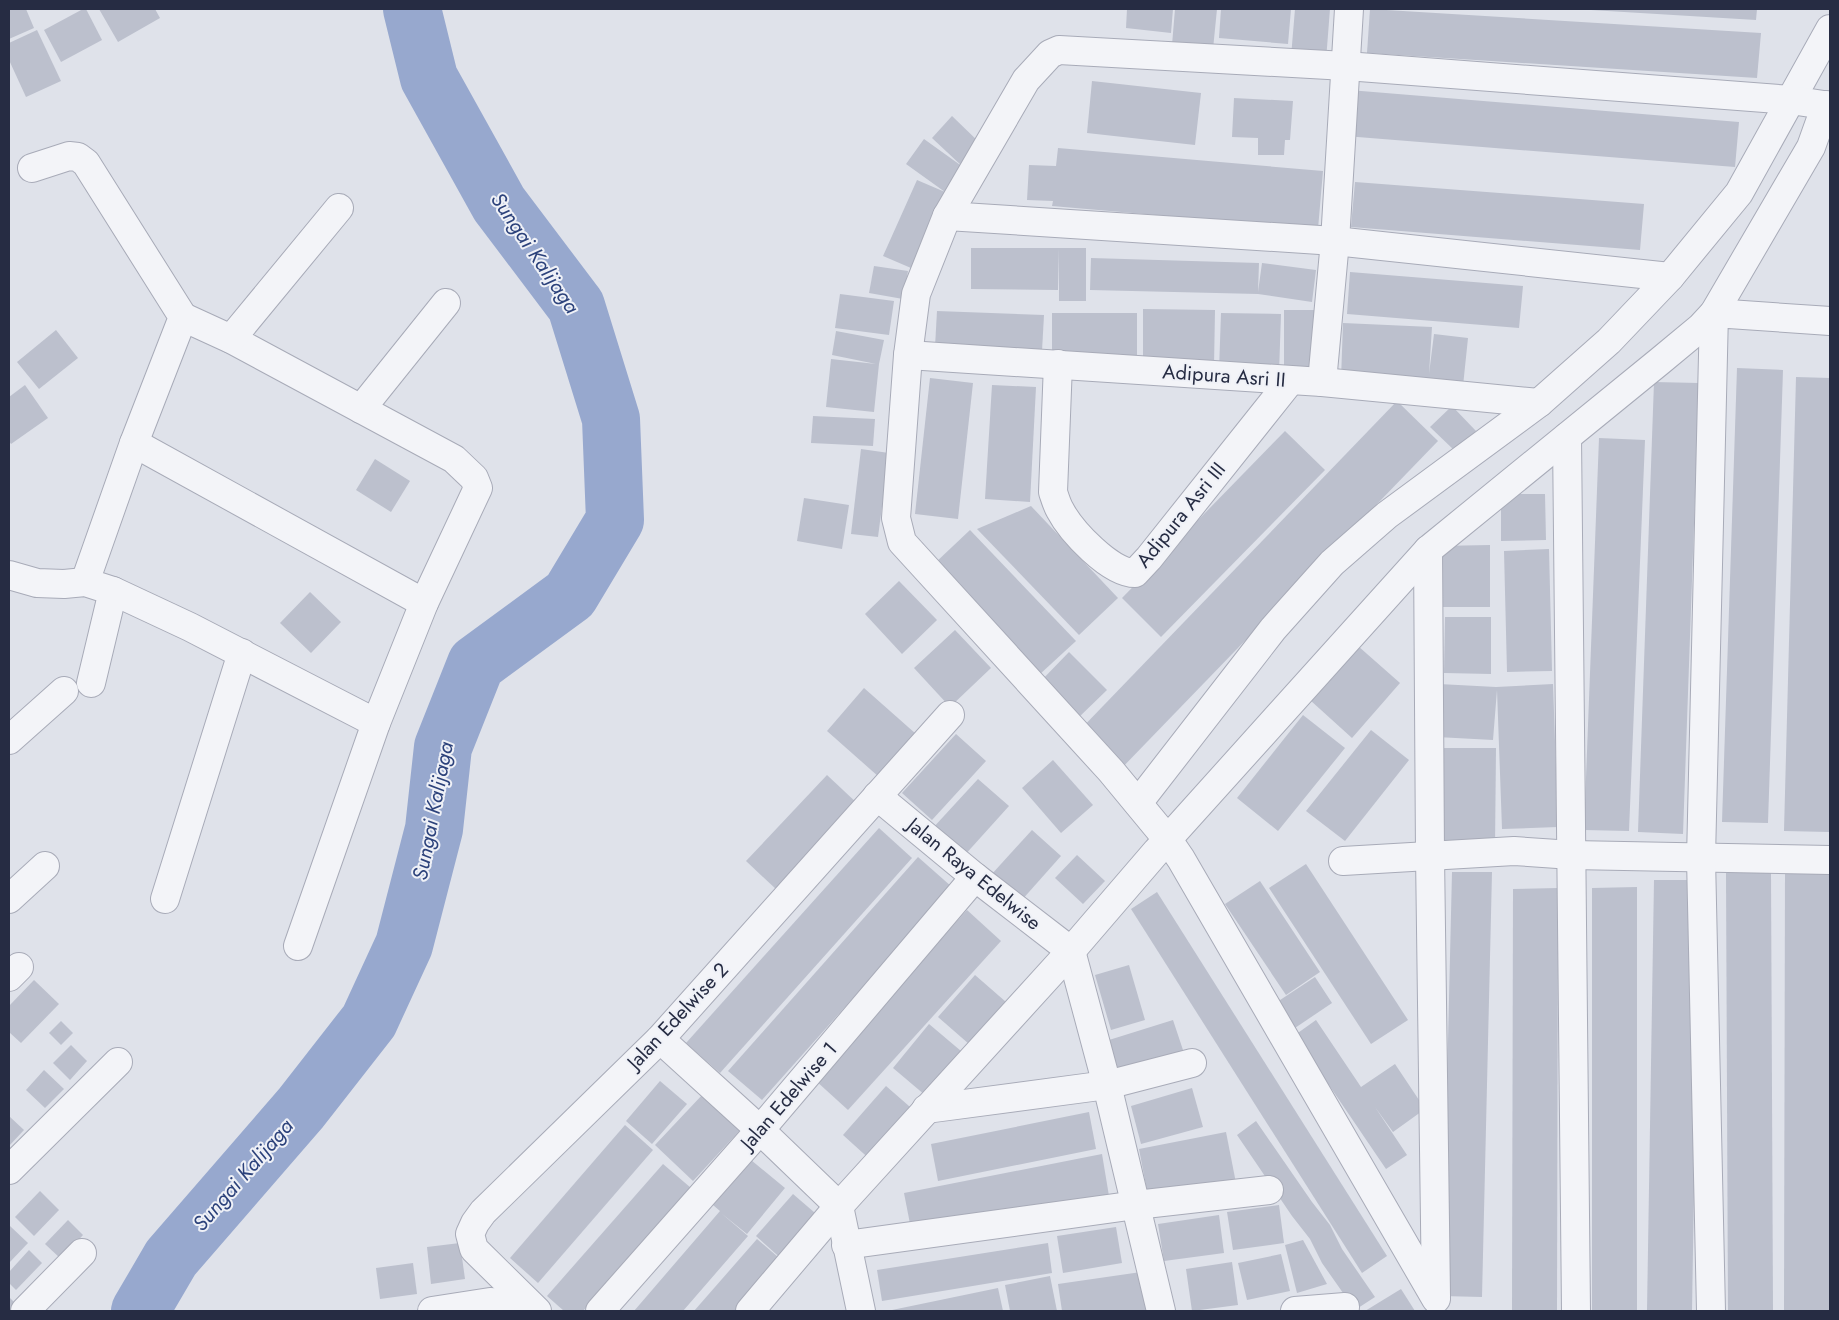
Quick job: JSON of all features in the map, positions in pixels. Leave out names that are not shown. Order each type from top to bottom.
[{"type":"street","points":[[1322,382],[1335,241],[1349,9]]},
{"type":"street","points":[[1138,803],[1273,629],[1332,563],[1387,515],[1539,403],[1609,341],[1670,277],[1739,193],[1830,29]]},
{"type":"street","points":[[750,1311],[839,1206],[1071,950],[1168,840],[1428,550],[1700,327],[1714,313],[1811,147],[1828,106],[1791,100],[1346,66],[1054,51],[1026,80],[947,216],[916,294],[908,355],[896,518],[902,542],[1111,771],[1168,840],[1181,859],[1439,1305]]},
{"type":"street","points":[[32,168],[69,156],[78,157],[86,163],[183,317],[231,339],[454,459],[471,474],[478,488],[424,603],[376,723],[298,946]]},
{"type":"street","points":[[231,339],[339,208]]},
{"type":"street","points":[[947,216],[1335,241],[1670,277]]},
{"type":"street","points":[[361,409],[446,303]]},
{"type":"street","points":[[1714,313],[1830,321]]},
{"type":"street","points":[[1711,1311],[1701,858],[1714,313]]},
{"type":"street","points":[[85,582],[134,443],[183,317]]},
{"type":"street","name":"Adipura Asri II","points":[[908,355],[1322,382],[1539,403]]},
{"type":"street","name":"Adipura Asri III","points":[[1058,364],[1053,492],[1060,511],[1093,550],[1115,567],[1129,573],[1135,573],[1149,558],[1290,381]]},
{"type":"street","points":[[1566,437],[1576,1311]]},
{"type":"street","points":[[134,443],[424,603]]},
{"type":"street","points":[[1428,550],[1430,855],[1439,1305]]},
{"type":"street","points":[[9,575],[37,583],[64,584],[85,582],[112,591],[242,653],[376,723]]},
{"type":"street","points":[[91,683],[112,591]]},
{"type":"street","points":[[164,899],[242,653]]},
{"type":"street","points":[[9,740],[64,691]]},
{"type":"street","name":"Jalan Edelwise 2","points":[[533,1308],[474,1249],[470,1234],[474,1223],[660,1039],[950,715]]},
{"type":"street","name":"Jalan Raya Edelwise","points":[[878,796],[975,877],[1071,950]]},
{"type":"street","points":[[1343,860],[1514,851],[1572,855],[1830,860]]},
{"type":"street","points":[[9,899],[45,866]]},
{"type":"street","name":"Jalan Edelwise 1","points":[[600,1311],[760,1130],[975,877]]},
{"type":"street","points":[[1071,950],[1107,1086],[1161,1311]]},
{"type":"street","points":[[660,1039],[760,1130],[839,1206],[846,1245],[862,1311]]},
{"type":"street","points":[[9,1170],[118,1062]]},
{"type":"street","points":[[926,1110],[1107,1086],[1192,1063]]},
{"type":"street","points":[[846,1245],[1136,1205],[1269,1190]]},
{"type":"street","points":[[25,1311],[82,1253]]},
{"type":"street","points":[[432,1311],[490,1302],[533,1308]]},
{"type":"street","points":[[1295,1311],[1345,1307]]},
{"type":"building","points":[[9,9],[26,9],[34,28],[9,39]]},
{"type":"building","points":[[86,9],[102,40],[61,62],[44,30]]},
{"type":"building","points":[[99,9],[155,9],[160,18],[118,42]]},
{"type":"building","points":[[1127,9],[1173,9],[1171,33],[1126,28]]},
{"type":"building","points":[[1175,9],[1217,9],[1213,49],[1172,45]]},
{"type":"building","points":[[1221,9],[1291,9],[1288,44],[1219,38]]},
{"type":"building","points":[[1295,9],[1330,9],[1326,60],[1291,57]]},
{"type":"building","points":[[1370,9],[1761,33],[1757,78],[1367,53]]},
{"type":"building","points":[[1591,9],[1757,9],[1756,20]]},
{"type":"building","points":[[37,30],[61,81],[26,97],[9,60],[9,43]]},
{"type":"building","points":[[1092,81],[1201,93],[1195,145],[1087,133]]},
{"type":"building","points":[[1349,90],[1739,122],[1735,167],[1345,136]]},
{"type":"building","points":[[1234,98],[1293,101],[1290,140],[1285,140],[1284,155],[1258,155],[1258,138],[1232,137]]},
{"type":"building","points":[[952,116],[983,146],[963,167],[932,138]]},
{"type":"building","points":[[924,139],[963,167],[945,192],[906,164]]},
{"type":"building","points":[[1058,148],[1323,171],[1318,229],[1052,206],[1053,201],[1027,200],[1029,165],[1056,166]]},
{"type":"building","points":[[917,180],[945,192],[911,268],[883,256]]},
{"type":"building","points":[[1355,182],[1644,204],[1640,250],[1351,227]]},
{"type":"building","points":[[971,248],[1059,248],[1058,290],[971,289]]},
{"type":"building","points":[[1059,248],[1086,248],[1086,301],[1059,301]]},
{"type":"building","points":[[1091,258],[1259,263],[1258,292],[1262,263],[1316,270],[1312,302],[1258,294],[1090,290]]},
{"type":"building","points":[[874,266],[908,271],[903,299],[869,293]]},
{"type":"building","points":[[1350,272],[1523,286],[1519,328],[1347,314]]},
{"type":"building","points":[[840,294],[894,301],[889,335],[835,328]]},
{"type":"building","points":[[1143,309],[1215,310],[1214,366],[1143,365]]},
{"type":"building","points":[[1284,310],[1315,310],[1315,377],[1284,377]]},
{"type":"building","points":[[937,311],[1044,315],[1042,351],[935,347]]},
{"type":"building","points":[[1052,313],[1137,313],[1137,359],[1052,359]]},
{"type":"building","points":[[1221,313],[1281,314],[1279,373],[1219,371]]},
{"type":"building","points":[[1343,323],[1432,327],[1429,374],[1434,334],[1468,338],[1463,386],[1341,379]]},
{"type":"building","points":[[56,330],[78,358],[39,389],[17,362]]},
{"type":"building","points":[[836,331],[884,340],[879,364],[874,412],[826,407],[831,359],[876,364],[832,355]]},
{"type":"building","points":[[1737,368],[1783,370],[1768,823],[1722,822]]},
{"type":"building","points":[[1796,377],[1830,378],[1829,832],[1784,831]]},
{"type":"building","points":[[930,378],[973,383],[958,519],[915,514]]},
{"type":"building","points":[[1654,382],[1699,383],[1683,834],[1638,832]]},
{"type":"building","points":[[25,385],[48,418],[11,444],[9,441],[9,397]]},
{"type":"building","points":[[992,385],[1036,387],[1030,502],[985,499]]},
{"type":"building","points":[[1397,401],[1438,441],[1118,772],[1077,733]]},
{"type":"building","points":[[1452,406],[1476,431],[1455,451],[1430,427]]},
{"type":"building","points":[[813,416],[875,419],[873,446],[811,443]]},
{"type":"building","points":[[1285,431],[1325,470],[1161,637],[1122,598]]},
{"type":"building","points":[[1599,438],[1645,440],[1629,831],[1584,830]]},
{"type":"building","points":[[861,449],[889,453],[878,537],[851,534]]},
{"type":"building","points":[[375,459],[410,481],[391,512],[356,490]]},
{"type":"building","points":[[1501,494],[1545,494],[1546,540],[1501,541]]},
{"type":"building","points":[[804,498],[849,505],[842,549],[797,541]]},
{"type":"building","points":[[1031,506],[1118,598],[1079,635],[977,529]]},
{"type":"building","points":[[970,530],[1076,641],[1039,675],[934,564]]},
{"type":"building","points":[[1490,545],[1490,607],[1438,607],[1438,546]]},
{"type":"building","points":[[1549,549],[1552,671],[1507,672],[1504,551]]},
{"type":"building","points":[[899,581],[937,620],[902,654],[865,614]]},
{"type":"building","points":[[310,592],[341,622],[311,653],[280,623]]},
{"type":"building","points":[[1445,617],[1491,617],[1491,674],[1444,673]]},
{"type":"building","points":[[955,630],[991,668],[950,707],[914,668]]},
{"type":"building","points":[[1358,646],[1400,683],[1352,738],[1310,700]]},
{"type":"building","points":[[1069,652],[1107,690],[1076,720],[1039,683]]},
{"type":"building","points":[[1439,684],[1496,687],[1553,684],[1558,827],[1502,829],[1497,690],[1493,740],[1437,737]]},
{"type":"building","points":[[864,688],[916,734],[879,777],[827,731]]},
{"type":"building","points":[[1303,715],[1345,748],[1278,831],[1237,798]]},
{"type":"building","points":[[1371,730],[1409,760],[1345,841],[1306,811]]},
{"type":"building","points":[[956,734],[986,761],[932,820],[902,793]]},
{"type":"building","points":[[1435,748],[1496,748],[1495,847],[1434,847]]},
{"type":"building","points":[[1053,760],[1093,805],[1061,833],[1022,788]]},
{"type":"building","points":[[827,775],[859,805],[778,891],[746,861]]},
{"type":"building","points":[[978,779],[1009,806],[963,857],[932,829]]},
{"type":"building","points":[[879,828],[912,858],[720,1073],[686,1043]]},
{"type":"building","points":[[1032,830],[1061,856],[1021,901],[991,875]]},
{"type":"building","points":[[1077,855],[1105,881],[1083,904],[1055,878]]},
{"type":"building","points":[[918,857],[952,887],[762,1100],[728,1071]]},
{"type":"building","points":[[1306,864],[1408,1020],[1371,1044],[1269,888]]},
{"type":"building","points":[[1785,869],[1830,869],[1830,1311],[1784,1311]]},
{"type":"building","points":[[1452,872],[1492,872],[1482,1297],[1442,1296]]},
{"type":"building","points":[[1726,873],[1771,873],[1773,1311],[1728,1311]]},
{"type":"building","points":[[1654,880],[1699,880],[1692,1311],[1647,1311]]},
{"type":"building","points":[[1260,881],[1320,972],[1286,995],[1225,904]]},
{"type":"building","points":[[1637,887],[1637,1311],[1592,1311],[1592,888]]},
{"type":"building","points":[[1558,888],[1557,1311],[1512,1311],[1513,889]]},
{"type":"building","points":[[1157,892],[1387,1256],[1362,1273],[1131,909]]},
{"type":"building","points":[[967,910],[1001,941],[848,1110],[815,1080]]},
{"type":"building","points":[[1129,965],[1145,1020],[1111,1030],[1095,975]]},
{"type":"building","points":[[975,975],[1006,1002],[969,1044],[938,1017]]},
{"type":"building","points":[[1315,977],[1332,1003],[1289,1032],[1271,1006]]},
{"type":"building","points":[[34,980],[59,1004],[21,1043],[9,1032],[9,1006]]},
{"type":"building","points":[[1173,1020],[1185,1056],[1120,1076],[1109,1040]]},
{"type":"building","points":[[1316,1020],[1361,1087],[1395,1064],[1425,1109],[1393,1132],[1375,1107],[1407,1155],[1386,1169],[1295,1035]]},
{"type":"building","points":[[61,1021],[73,1033],[61,1045],[49,1033]]},
{"type":"building","points":[[929,1024],[961,1051],[925,1095],[893,1068]]},
{"type":"building","points":[[71,1045],[87,1061],[70,1080],[53,1063]]},
{"type":"building","points":[[44,1070],[64,1089],[45,1108],[26,1090]]},
{"type":"building","points":[[660,1081],[687,1104],[652,1144],[626,1121]]},
{"type":"building","points":[[886,1086],[917,1113],[874,1163],[843,1135]]},
{"type":"building","points":[[1192,1088],[1203,1127],[1141,1144],[1131,1106]]},
{"type":"building","points":[[704,1093],[742,1128],[693,1181],[655,1145]]},
{"type":"building","points":[[1089,1112],[1096,1149],[938,1181],[931,1144]]},
{"type":"building","points":[[9,1116],[24,1130],[9,1146]]},
{"type":"building","points":[[1256,1121],[1330,1225],[1342,1249],[1375,1297],[1355,1310],[1322,1263],[1310,1239],[1292,1216],[1237,1135]]},
{"type":"building","points":[[625,1125],[653,1150],[538,1283],[510,1258]]},
{"type":"building","points":[[1226,1132],[1236,1183],[1149,1201],[1139,1149]]},
{"type":"building","points":[[1102,1154],[1109,1196],[912,1234],[904,1193]]},
{"type":"building","points":[[751,1160],[785,1188],[747,1234],[721,1213],[748,1236],[683,1311],[634,1311],[720,1211],[713,1205]]},
{"type":"building","points":[[663,1164],[691,1188],[583,1311],[564,1311],[547,1296]]},
{"type":"building","points":[[40,1191],[59,1210],[34,1236],[15,1217]]},
{"type":"building","points":[[793,1194],[822,1219],[785,1262],[756,1236]]},
{"type":"building","points":[[1279,1205],[1284,1243],[1233,1250],[1227,1212]]},
{"type":"building","points":[[1219,1215],[1224,1253],[1164,1261],[1158,1224]]},
{"type":"building","points":[[68,1220],[83,1235],[61,1259],[45,1244]]},
{"type":"building","points":[[10,1226],[28,1243],[9,1263],[9,1228]]},
{"type":"building","points":[[1116,1227],[1122,1263],[1063,1273],[1057,1236]]},
{"type":"building","points":[[757,1239],[785,1263],[743,1311],[694,1311]]},
{"type":"building","points":[[1303,1240],[1327,1284],[1297,1293],[1285,1245]]},
{"type":"building","points":[[460,1243],[465,1279],[431,1284],[427,1247]]},
{"type":"building","points":[[1048,1243],[1052,1273],[882,1301],[877,1270]]},
{"type":"building","points":[[29,1250],[42,1263],[16,1290],[9,1283],[9,1272]]},
{"type":"building","points":[[1281,1254],[1290,1291],[1247,1300],[1238,1263]]},
{"type":"building","points":[[1232,1262],[1238,1305],[1192,1311],[1186,1269]]},
{"type":"building","points":[[413,1263],[417,1294],[380,1299],[376,1268]]},
{"type":"building","points":[[1141,1272],[1146,1311],[1062,1311],[1058,1284]]},
{"type":"building","points":[[1050,1276],[1057,1311],[1010,1311],[1005,1285]]},
{"type":"building","points":[[998,1288],[1003,1311],[892,1311],[892,1310]]},
{"type":"building","points":[[1401,1289],[1415,1311],[1365,1311]]},
{"type":"building","points":[[9,1297],[17,1305],[11,1311],[9,1311]]},
{"type":"waterway","name":"Sungai Kalijaga","points":[[140,1311],[171,1258],[301,1108],[369,1021],[404,945],[434,829],[443,747],[476,664],[570,595],[615,520],[611,419],[576,306],[499,204],[429,78],[412,9]]}]
